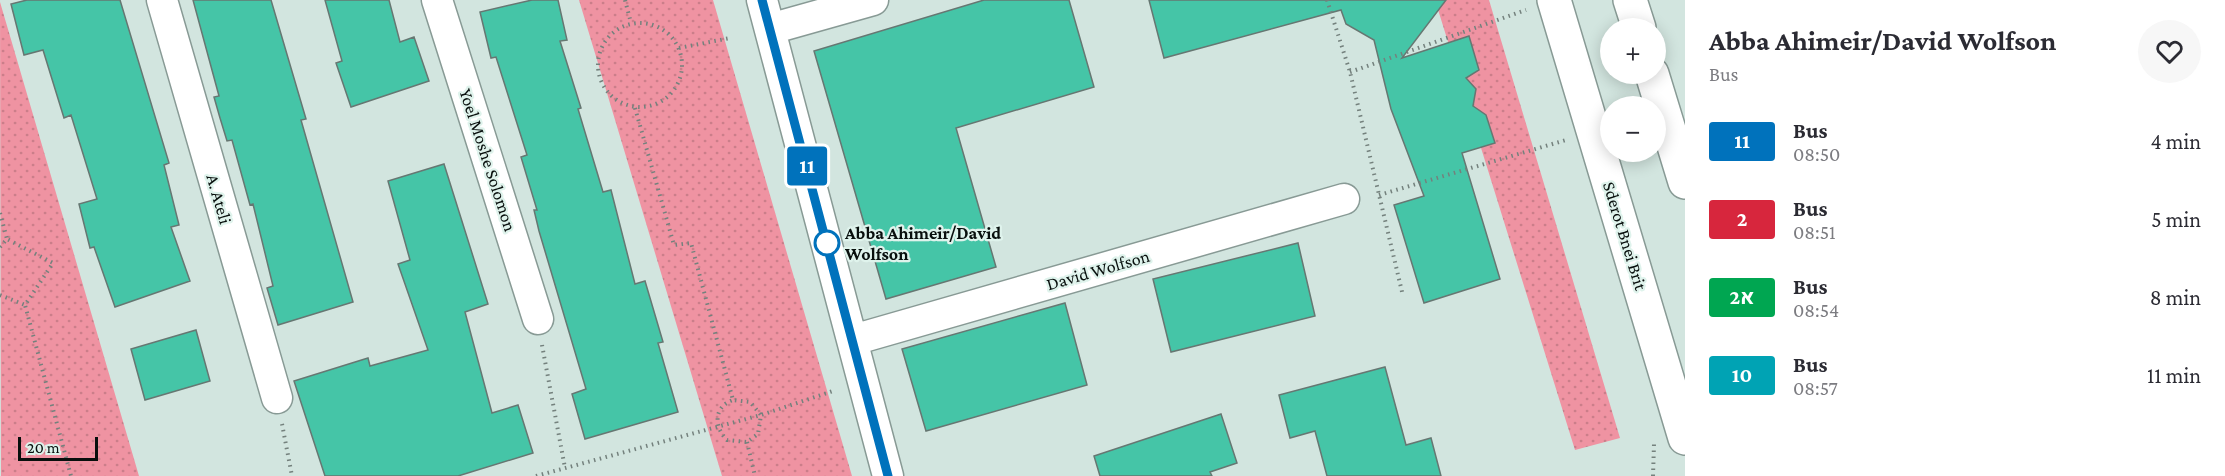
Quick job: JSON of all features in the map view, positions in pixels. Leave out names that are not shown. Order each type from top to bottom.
[{"type":"main road","points":[[1630,0],[1636,18]]},
{"type":"main road","name":"Sderot Bnei Brit","points":[[1542,4],[1685,438]]},
{"type":"main road","points":[[1655,84],[1685,182]]},
{"type":"street","name":"A. Ateli","points":[[162,0],[277,398]]},
{"type":"street","name":"Yoel Moshe Solomon","points":[[437,0],[538,320]]},
{"type":"street","points":[[762,0],[888,476]]},
{"type":"street","points":[[770,29],[873,0]]},
{"type":"street","name":"David Wolfson","points":[[853,340],[1344,199]]},
{"type":"path","points":[[625,0],[632,23]]},
{"type":"path","points":[[1327,0],[1350,72],[1403,296]]},
{"type":"path","points":[[1350,72],[1542,4]]},
{"type":"path","points":[[632,23],[652,24],[664,28],[679,48],[683,66],[680,80],[670,95],[651,106],[635,108],[617,102],[602,82],[598,69],[599,58],[608,38],[614,31],[632,23]]},
{"type":"path","points":[[679,48],[730,38]]},
{"type":"path","points":[[635,108],[674,245],[692,243],[733,400]]},
{"type":"path","points":[[1379,195],[1568,139]]},
{"type":"path","points":[[0,213],[7,239],[53,263],[25,305],[71,476]]},
{"type":"path","points":[[0,247],[7,239]]},
{"type":"path","points":[[0,295],[25,305]]},
{"type":"path","points":[[538,320],[565,468]]},
{"type":"path","points":[[536,476],[717,425],[761,415],[833,391]]},
{"type":"path","points":[[277,398],[292,476]]},
{"type":"path","points":[[733,400],[750,402],[761,415],[758,434],[747,442],[727,440],[717,425],[718,414],[723,405],[733,400]]},
{"type":"path","points":[[747,442],[755,476]]},
{"type":"shaded area","points":[[579,0],[713,0],[852,476],[722,476]]},
{"type":"shaded area","points":[[1435,0],[1489,0],[1620,438],[1575,450]]},
{"type":"shaded area","points":[[0,2],[139,476],[1,476]]},
{"type":"building","points":[[27,0],[120,0],[169,163],[164,165],[179,225],[171,227],[190,281],[115,307],[94,247],[90,248],[79,204],[97,199],[71,115],[64,118],[43,50],[24,55],[11,4]]},
{"type":"building","points":[[193,0],[271,0],[306,119],[301,120],[353,302],[278,325],[267,288],[273,286],[253,204],[250,205],[232,140],[227,141],[220,118],[214,97],[219,96]]},
{"type":"building","points":[[325,0],[389,0],[400,42],[414,37],[429,81],[351,107],[336,63],[342,61]]},
{"type":"building","points":[[532,0],[558,0],[567,40],[560,41],[581,108],[578,109],[603,192],[611,190],[635,284],[645,281],[663,342],[658,343],[678,412],[585,439],[572,394],[586,389],[539,231],[534,210],[537,210],[521,157],[527,155],[496,57],[491,58],[480,12]]},
{"type":"building","points":[[984,0],[1069,0],[1094,87],[956,128],[996,267],[886,299],[814,51]]},
{"type":"building","points":[[1149,0],[1446,0],[1402,58],[1469,36],[1479,70],[1466,78],[1476,89],[1473,106],[1486,115],[1495,143],[1462,153],[1500,279],[1424,303],[1394,205],[1424,196],[1391,109],[1374,40],[1346,24],[1341,10],[1164,58]]},
{"type":"building","points":[[444,164],[488,304],[465,312],[492,413],[518,405],[533,453],[458,476],[325,476],[294,381],[368,358],[370,366],[428,350],[398,264],[410,260],[388,181]]},
{"type":"building","points":[[1298,243],[1315,316],[1171,352],[1153,279]]},
{"type":"building","points":[[1065,303],[1087,385],[926,431],[902,349]]},
{"type":"building","points":[[196,330],[210,381],[145,400],[131,349]]},
{"type":"building","points":[[1385,367],[1406,445],[1431,438],[1441,476],[1327,476],[1315,431],[1290,438],[1279,395]]},
{"type":"building","points":[[1221,414],[1237,463],[1210,472],[1212,476],[1100,476],[1094,456]]},
{"type":"bus line","name":"11","points":[[762,0],[888,476]]},
{"type":"place","name":"Abba Ahimeir/David Wolfson","points":[[827,243]]}]
